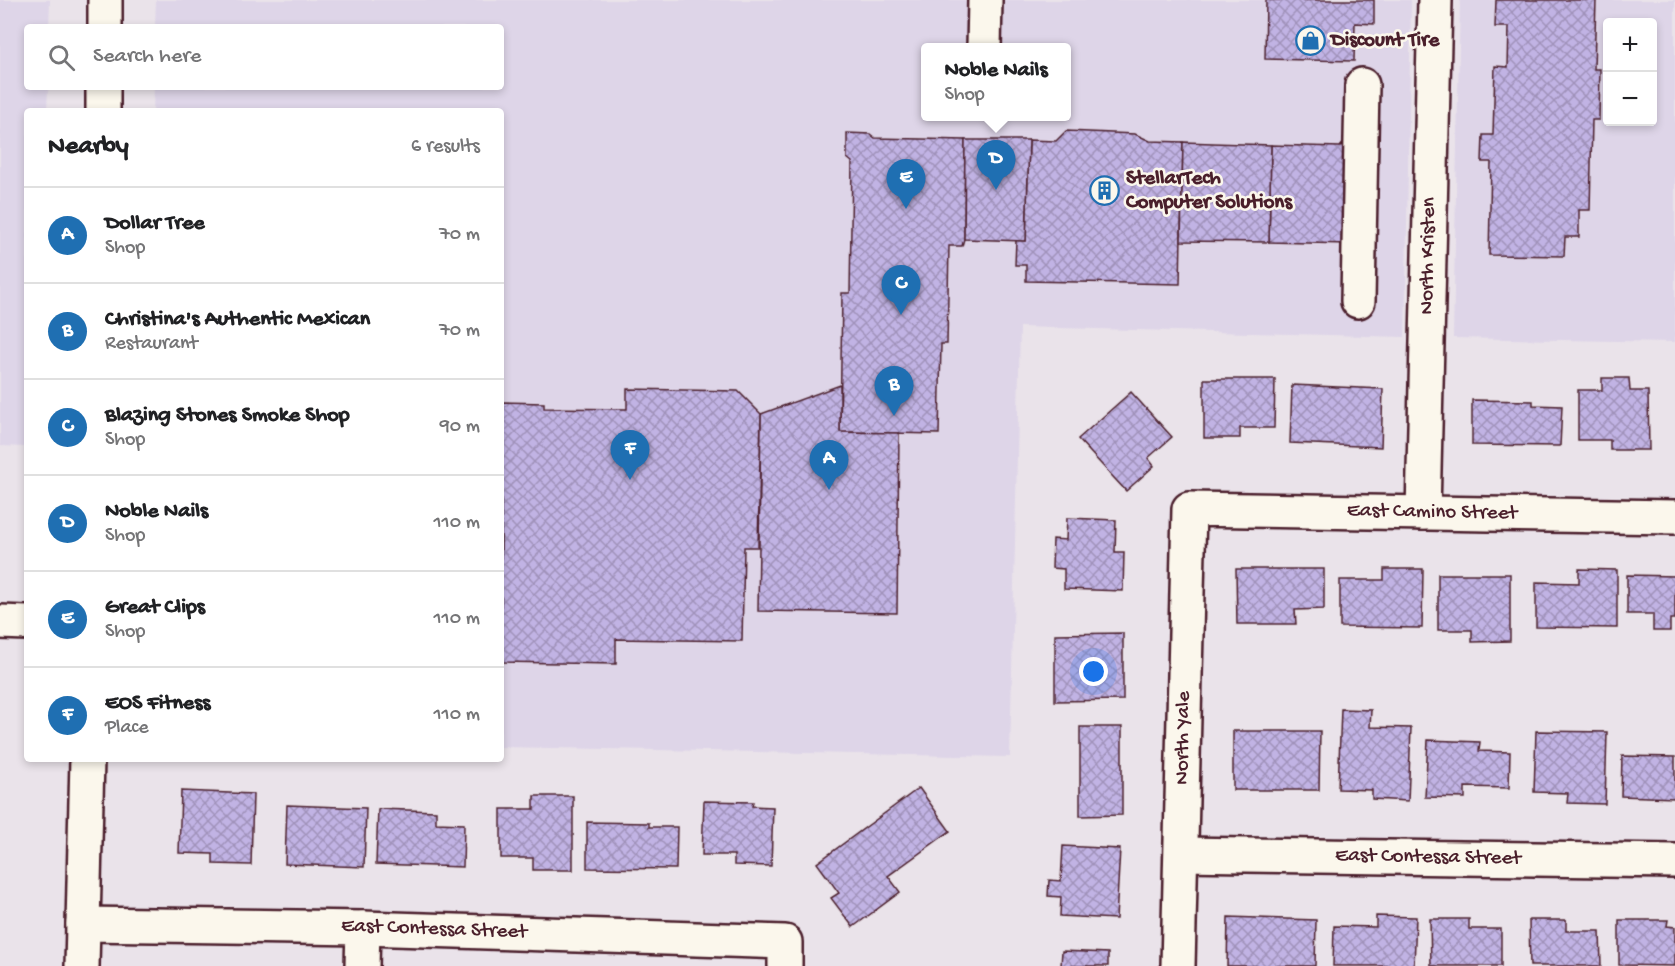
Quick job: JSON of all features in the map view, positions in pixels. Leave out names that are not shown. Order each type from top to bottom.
[{"type":"street","points":[[105,0],[105,24]]},
{"type":"street","points":[[984,43],[985,0]]},
{"type":"street","name":"North Kristen","points":[[1424,513],[1435,0]]},
{"type":"street","points":[[1358,301],[1362,85]]},
{"type":"street","points":[[103,90],[103,108]]},
{"type":"street","name":"East Camino Street","points":[[1189,509],[1675,517]]},
{"type":"street","name":"North Yale","points":[[1179,966],[1189,509]]},
{"type":"street","points":[[0,622],[24,623]]},
{"type":"street","points":[[82,966],[87,762]]},
{"type":"street","name":"East Contessa Street","points":[[1182,855],[1675,861]]},
{"type":"street","name":"East Contessa Street","points":[[83,924],[363,928],[785,954]]},
{"type":"street","points":[[362,966],[363,928]]},
{"type":"shaded area","points":[[0,0],[50,0],[49,24],[24,24],[24,90],[48,90],[47,108],[24,108],[24,447],[0,446]]},
{"type":"shaded area","points":[[156,0],[1411,0],[1405,337],[1020,327],[1010,757],[504,747],[504,108],[153,108],[154,90],[504,90],[504,24],[155,24]]},
{"type":"shaded area","points":[[1460,0],[1675,0],[1675,342],[1453,338]]},
{"type":"building","name":"Discount Tire","points":[[1266,0],[1374,0],[1374,24],[1355,23],[1354,61],[1265,59]]},
{"type":"building","points":[[1496,0],[1596,0],[1594,69],[1600,69],[1599,120],[1592,120],[1590,210],[1579,210],[1579,237],[1565,237],[1564,256],[1489,255],[1491,162],[1482,162],[1483,135],[1493,135],[1495,66],[1508,67],[1509,27],[1495,27]]},
{"type":"building","name":"StellarTech Computer Solutions","points":[[1066,131],[1135,134],[1150,141],[1183,142],[1180,284],[1026,281],[1026,265],[1015,265],[1016,240],[1026,241],[1029,140],[1056,141]]},
{"type":"building","points":[[847,133],[870,134],[875,138],[965,140],[964,239],[962,246],[949,246],[947,344],[941,344],[939,434],[840,432],[842,293],[850,293],[852,162],[847,158]]},
{"type":"building","points":[[965,140],[1029,140],[1026,241],[964,239]]},
{"type":"building","points":[[1346,140],[1348,244],[1269,242],[1271,145],[1340,147]]},
{"type":"building","points":[[1183,142],[1271,145],[1269,242],[1181,241]]},
{"type":"building","points":[[1602,378],[1629,378],[1630,391],[1648,391],[1649,450],[1610,450],[1610,440],[1578,440],[1578,390],[1602,390]]},
{"type":"building","points":[[1204,379],[1275,379],[1274,428],[1240,428],[1240,438],[1204,438]]},
{"type":"building","points":[[840,385],[840,432],[899,433],[897,613],[758,611],[761,414]]},
{"type":"building","points":[[1292,385],[1383,389],[1381,447],[1290,443]]},
{"type":"building","points":[[627,389],[738,391],[761,414],[758,547],[744,547],[742,641],[616,639],[616,664],[504,662],[504,402],[544,403],[544,408],[627,409]]},
{"type":"building","points":[[1131,392],[1172,437],[1148,458],[1154,466],[1126,491],[1078,439]]},
{"type":"building","points":[[1472,400],[1533,401],[1533,405],[1562,406],[1560,446],[1472,445]]},
{"type":"building","points":[[1067,518],[1116,520],[1115,552],[1124,552],[1123,591],[1064,589],[1064,569],[1052,568],[1053,539],[1066,540]]},
{"type":"building","points":[[1236,569],[1324,569],[1324,609],[1295,610],[1296,624],[1237,624]]},
{"type":"building","points":[[1384,569],[1423,569],[1422,628],[1340,627],[1340,580],[1384,580]]},
{"type":"building","points":[[1579,569],[1617,570],[1617,628],[1536,627],[1536,582],[1579,583]]},
{"type":"building","points":[[1438,574],[1510,574],[1510,641],[1472,642],[1472,630],[1438,630]]},
{"type":"building","points":[[1627,575],[1675,576],[1675,619],[1670,619],[1670,631],[1653,631],[1653,614],[1627,614]]},
{"type":"building","points":[[1123,633],[1123,700],[1055,701],[1055,634]]},
{"type":"building","points":[[1341,709],[1371,710],[1370,727],[1411,728],[1408,801],[1372,799],[1372,790],[1338,789]]},
{"type":"building","points":[[1080,727],[1122,727],[1122,815],[1080,816]]},
{"type":"building","points":[[1233,731],[1320,731],[1319,790],[1233,790]]},
{"type":"building","points":[[1536,731],[1607,732],[1605,804],[1567,803],[1568,793],[1534,792]]},
{"type":"building","points":[[1428,740],[1480,742],[1479,751],[1510,752],[1509,788],[1465,787],[1465,798],[1425,797]]},
{"type":"building","points":[[1622,756],[1675,757],[1675,798],[1621,796]]},
{"type":"building","points":[[919,788],[950,831],[888,876],[900,892],[853,927],[831,898],[839,893],[817,863]]},
{"type":"building","points":[[181,791],[253,794],[251,865],[213,864],[213,854],[179,853]]},
{"type":"building","points":[[534,796],[573,796],[573,870],[533,870],[533,858],[501,858],[501,809],[534,809]]},
{"type":"building","points":[[704,801],[753,802],[752,806],[773,807],[771,866],[734,865],[734,855],[702,855]]},
{"type":"building","points":[[287,805],[366,808],[364,867],[285,864]]},
{"type":"building","points":[[378,809],[436,811],[436,823],[464,824],[463,867],[376,864]]},
{"type":"building","points":[[587,822],[649,823],[649,827],[677,827],[676,869],[587,868]]},
{"type":"building","points":[[1063,846],[1120,849],[1116,919],[1060,916],[1061,897],[1048,896],[1049,880],[1061,881]]},
{"type":"building","points":[[1376,916],[1416,917],[1414,966],[1333,966],[1334,926],[1376,927]]},
{"type":"building","points":[[1228,917],[1316,920],[1315,966],[1227,966]]},
{"type":"building","points":[[1430,919],[1469,919],[1469,929],[1501,929],[1501,966],[1431,966]]},
{"type":"building","points":[[1529,920],[1566,920],[1566,931],[1600,931],[1601,966],[1530,966]]},
{"type":"building","points":[[1619,920],[1668,920],[1667,926],[1675,927],[1675,966],[1619,965]]},
{"type":"building","points":[[1062,951],[1108,953],[1108,966],[1061,966]]},
{"type":"place","name":"Discount Tire","points":[[1310,41]]},
{"type":"place","name":"Noble Nails","points":[[996,190]]},
{"type":"place","name":"StellarTech Computer Solutions","points":[[1105,191]]},
{"type":"place","name":"Great Clips","points":[[906,209]]},
{"type":"place","name":"Blazing Stones Smoke Shop","points":[[901,315]]},
{"type":"place","name":"Christina's Authentic Mexican","points":[[894,416]]},
{"type":"place","name":"EOS Fitness","points":[[630,480]]},
{"type":"place","name":"Dollar Tree","points":[[829,490]]}]
